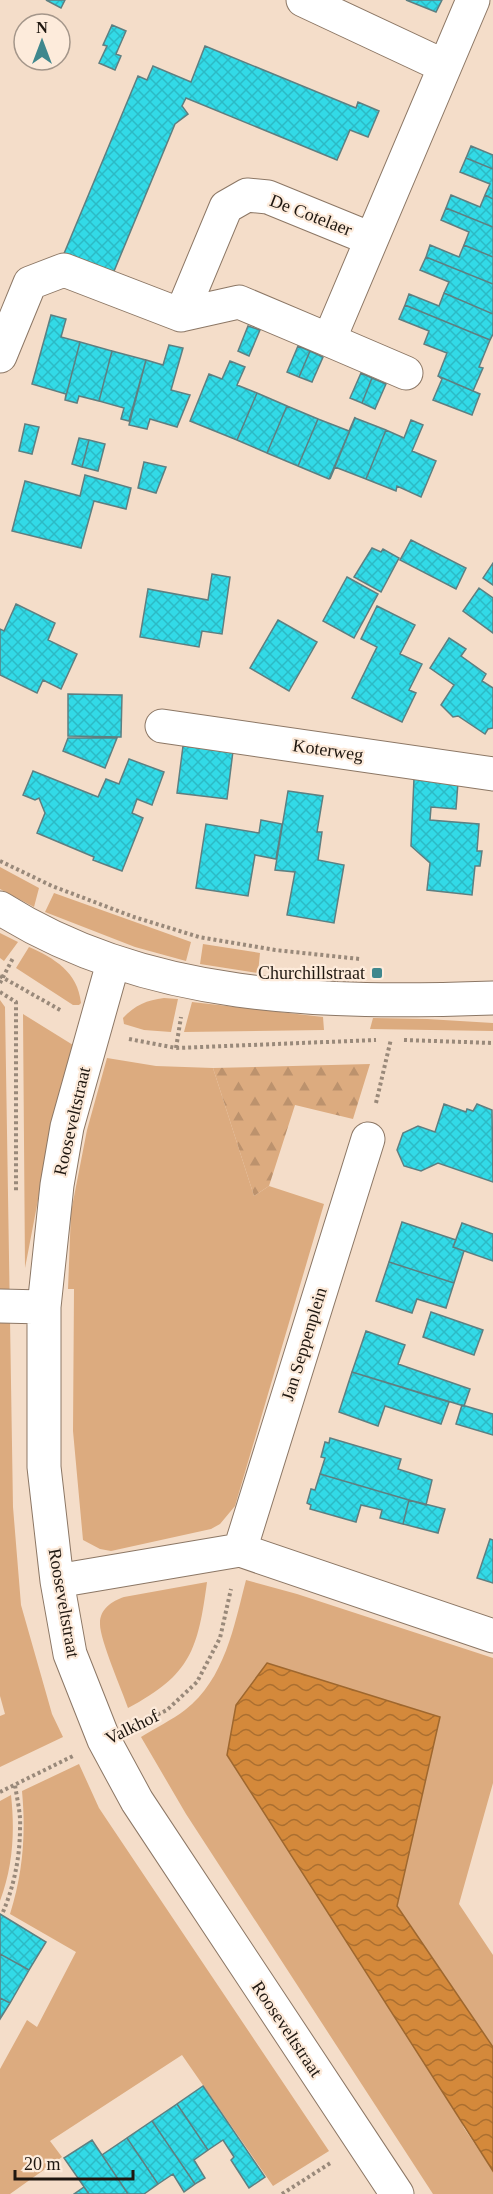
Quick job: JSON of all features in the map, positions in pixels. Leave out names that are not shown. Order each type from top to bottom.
[{"type":"street","points":[[303,0],[444,66]]},
{"type":"street","name":"De Cotelaer","points":[[329,340],[473,0]]},
{"type":"street","name":"De Cotelaer","points":[[181,315],[226,207],[247,195],[268,197],[371,239]]},
{"type":"street","points":[[0,356],[30,283],[64,270],[181,315],[239,302],[406,373]]},
{"type":"street","name":"Koterweg","points":[[162,726],[493,774]]},
{"type":"street","points":[[0,908],[30,927],[113,963],[188,983],[289,997],[445,1000],[493,998]]},
{"type":"street","name":"Rooseveltstraat","points":[[113,963],[67,1127],[57,1185],[44,1307],[44,1467],[57,1581],[70,1654],[104,1740],[158,1836],[397,2194]]},
{"type":"street","name":"Jan Seppenplein","points":[[240,1550],[368,1138]]},
{"type":"street","points":[[0,1306],[44,1307]]},
{"type":"street","points":[[57,1581],[240,1550],[493,1636]]},
{"type":"path","points":[[0,861],[52,886],[199,937],[275,950],[370,960]]},
{"type":"path","points":[[0,976],[94,1030],[176,1048],[379,1040]]},
{"type":"path","points":[[0,992],[16,1002],[16,1194]]},
{"type":"path","points":[[368,1138],[391,1039],[493,1044]]},
{"type":"path","name":"Valkhof","points":[[0,1792],[167,1710],[197,1682],[220,1638],[240,1550]]},
{"type":"path","points":[[3,1912],[12,1892],[21,1827],[15,1785]]},
{"type":"path","points":[[282,2194],[362,2142]]},
{"type":"green space","points":[[0,867],[39,888],[34,907],[0,889]]},
{"type":"green space","points":[[54,893],[191,942],[186,961],[135,947],[45,912]]},
{"type":"green space","points":[[0,933],[18,942],[4,961],[0,958]]},
{"type":"green space","points":[[203,944],[260,953],[258,973],[200,964]]},
{"type":"green space","points":[[29,947],[56,961],[70,975],[79,992],[81,1003],[79,1005],[73,1005],[16,968]]},
{"type":"green space","points":[[164,998],[178,999],[171,1032],[144,1030],[124,1024],[123,1018],[137,1006]]},
{"type":"green space","points":[[0,1000],[5,1007],[13,1507],[21,1605],[52,1714],[63,1737],[0,1767],[0,1716],[5,1714],[0,1696]]},
{"type":"green space","points":[[192,1002],[323,1017],[324,1030],[184,1032]]},
{"type":"green space","points":[[23,1014],[73,1045],[47,1153],[25,1268]]},
{"type":"green space","points":[[373,1018],[493,1023],[493,1031],[370,1029]]},
{"type":"green space","points":[[107,1058],[156,1066],[213,1068],[254,1196],[269,1186],[324,1204],[235,1506],[220,1524],[211,1529],[111,1551],[100,1549],[83,1540],[73,1431],[74,1289],[68,1289],[71,1212],[87,1130]]},
{"type":"green space","points":[[370,1064],[353,1119],[295,1105],[269,1186],[254,1196],[213,1068]]},
{"type":"green space","points":[[246,1580],[297,1594],[493,1658],[493,1783],[459,1904],[493,1955],[493,2047],[397,1906],[439,1717],[268,1664],[464,2128],[493,2171],[493,2194],[433,2194],[186,1814],[141,1737],[185,1710],[210,1683],[226,1651]]},
{"type":"green space","points":[[207,1582],[200,1625],[188,1658],[166,1684],[128,1708],[101,1630],[100,1623],[104,1610],[111,1603],[124,1597]]},
{"type":"green space","points":[[79,1764],[99,1808],[329,2151],[273,2186],[182,2055],[50,2141],[62,2157],[10,2194],[0,2194],[0,2069],[27,2020],[37,2027],[76,1952],[10,1914],[18,1884],[22,1853],[24,1823],[22,1791]]},
{"type":"green space","points":[[11,1795],[12,1849],[8,1875],[0,1901],[0,1801]]},
{"type":"water","points":[[267,1663],[440,1717],[397,1906],[493,2047],[493,2171],[227,1755],[236,1705]]},
{"type":"building","points":[[46,0],[65,0],[61,8]]},
{"type":"building","points":[[406,0],[442,0],[436,12]]},
{"type":"building","points":[[112,25],[126,31],[116,54],[121,56],[115,70],[99,63],[107,46],[103,45]]},
{"type":"building","points":[[205,46],[356,108],[358,102],[379,111],[368,137],[350,130],[337,160],[186,98],[182,106],[188,114],[175,124],[112,276],[63,256],[138,76],[147,80],[153,66],[191,82]]},
{"type":"building","points":[[471,146],[493,155],[493,169],[466,158]]},
{"type":"building","points":[[466,158],[493,169],[493,199],[485,195],[490,184],[460,172]]},
{"type":"building","points":[[451,195],[480,207],[485,195],[493,199],[493,227],[446,208]]},
{"type":"building","points":[[446,208],[493,227],[493,257],[464,245],[469,232],[441,220]]},
{"type":"building","points":[[430,245],[459,257],[464,245],[493,257],[493,284],[426,257]]},
{"type":"building","points":[[426,257],[493,284],[493,314],[444,293],[449,282],[420,270]]},
{"type":"building","points":[[444,293],[493,314],[493,334],[490,340],[405,305],[409,294],[439,306]]},
{"type":"building","points":[[405,305],[490,340],[479,367],[483,368],[473,391],[438,376],[447,353],[424,344],[429,331],[399,319]]},
{"type":"building","points":[[51,315],[66,319],[61,337],[80,342],[65,400],[66,394],[32,384]]},
{"type":"building","points":[[248,326],[260,330],[249,356],[238,351]]},
{"type":"building","points":[[80,342],[112,351],[99,401],[79,396],[77,403],[65,400]]},
{"type":"building","points":[[169,345],[183,348],[171,390],[190,395],[177,427],[150,419],[147,429],[129,425],[146,360],[163,365]]},
{"type":"building","points":[[298,346],[310,351],[299,377],[287,372]]},
{"type":"building","points":[[112,351],[146,360],[129,421],[121,419],[124,408],[99,401]]},
{"type":"building","points":[[310,351],[323,357],[312,382],[299,377]]},
{"type":"building","points":[[230,361],[245,367],[237,385],[257,393],[237,440],[190,421],[209,374],[222,379]]},
{"type":"building","points":[[361,373],[372,378],[362,403],[350,398]]},
{"type":"building","points":[[438,376],[480,394],[472,415],[433,400],[442,379]]},
{"type":"building","points":[[372,378],[386,384],[375,409],[362,403]]},
{"type":"building","points":[[257,393],[287,406],[267,453],[237,440]]},
{"type":"building","points":[[287,406],[318,419],[298,466],[267,453]]},
{"type":"building","points":[[355,417],[329,479],[298,466],[318,419],[349,431]]},
{"type":"building","points":[[355,418],[386,430],[366,479],[335,467],[330,479]]},
{"type":"building","points":[[411,420],[423,425],[412,451],[436,461],[421,497],[397,486],[396,491],[366,479],[386,430],[404,438]]},
{"type":"building","points":[[25,424],[39,427],[32,454],[19,451]]},
{"type":"building","points":[[79,438],[89,440],[82,467],[72,464]]},
{"type":"building","points":[[89,440],[105,444],[98,471],[82,467]]},
{"type":"building","points":[[144,462],[166,467],[156,493],[138,488]]},
{"type":"building","points":[[85,475],[131,488],[126,509],[94,501],[81,548],[12,531],[25,481],[80,496]]},
{"type":"building","points":[[411,540],[466,568],[456,589],[400,560]]},
{"type":"building","points":[[372,548],[381,552],[383,549],[399,558],[381,592],[354,577]]},
{"type":"building","points":[[493,563],[493,585],[483,578]]},
{"type":"building","points":[[212,574],[230,577],[222,634],[202,631],[199,647],[140,637],[148,589],[208,600]]},
{"type":"building","points":[[347,577],[378,594],[354,638],[323,621]]},
{"type":"building","points":[[479,588],[493,598],[493,633],[463,611]]},
{"type":"building","points":[[16,604],[55,623],[48,640],[77,654],[61,689],[43,680],[37,693],[0,675],[0,629],[4,631]]},
{"type":"building","points":[[377,606],[415,625],[400,654],[422,664],[409,690],[416,693],[402,722],[352,698],[377,647],[361,639]]},
{"type":"building","points":[[278,620],[317,642],[289,691],[250,668]]},
{"type":"building","points":[[449,638],[466,649],[461,656],[486,674],[482,681],[493,688],[493,728],[488,729],[485,734],[458,716],[453,717],[441,705],[454,685],[430,668]]},
{"type":"building","points":[[68,694],[122,695],[121,737],[68,736]]},
{"type":"building","points":[[68,738],[117,738],[105,768],[63,751]]},
{"type":"building","points":[[183,746],[233,751],[227,799],[177,793]]},
{"type":"building","points":[[129,759],[164,772],[152,805],[137,799],[132,813],[143,818],[122,871],[37,833],[45,813],[39,798],[35,800],[23,795],[33,771],[98,797],[106,779],[119,784]]},
{"type":"building","points":[[414,778],[458,782],[456,809],[431,807],[430,820],[479,824],[477,851],[482,851],[480,866],[475,866],[472,895],[427,890],[430,863],[411,846]]},
{"type":"building","points":[[288,791],[323,796],[317,832],[322,832],[318,860],[344,865],[334,923],[287,915],[295,872],[275,870]]},
{"type":"building","points":[[261,820],[282,824],[276,859],[255,855],[248,896],[196,888],[206,824],[259,833]]},
{"type":"building","points":[[444,1104],[466,1112],[467,1109],[473,1111],[477,1104],[492,1110],[493,1182],[438,1163],[421,1171],[404,1166],[397,1150],[403,1133],[418,1126],[435,1132]]},
{"type":"building","points":[[402,1222],[456,1240],[453,1247],[464,1251],[454,1283],[389,1262]]},
{"type":"building","points":[[462,1223],[493,1234],[493,1261],[453,1247]]},
{"type":"building","points":[[389,1262],[454,1283],[446,1308],[417,1299],[412,1313],[376,1301]]},
{"type":"building","points":[[431,1312],[483,1330],[474,1355],[423,1337]]},
{"type":"building","points":[[366,1331],[405,1345],[398,1364],[470,1389],[464,1406],[352,1372]]},
{"type":"building","points":[[352,1372],[449,1402],[441,1424],[385,1406],[378,1426],[339,1412]]},
{"type":"building","points":[[462,1405],[493,1414],[493,1435],[456,1424]]},
{"type":"building","points":[[330,1438],[401,1459],[398,1469],[432,1480],[426,1505],[320,1474],[325,1458],[321,1457],[325,1442],[329,1443]]},
{"type":"building","points":[[320,1474],[409,1500],[403,1524],[380,1518],[382,1510],[361,1505],[356,1522],[310,1509],[311,1505],[307,1503],[311,1489],[315,1490]]},
{"type":"building","points":[[409,1500],[445,1509],[438,1533],[403,1524]]},
{"type":"building","points":[[490,1539],[493,1540],[493,1583],[477,1578]]},
{"type":"building","points":[[0,1914],[46,1942],[29,1970],[0,1954]]},
{"type":"building","points":[[0,1954],[29,1970],[10,2003],[0,1998]]},
{"type":"building","points":[[0,1998],[10,2003],[0,2019]]},
{"type":"building","points":[[203,2086],[265,2177],[249,2188],[231,2160],[234,2157],[223,2140],[208,2150],[177,2104]]},
{"type":"building","points":[[177,2104],[208,2150],[194,2160],[205,2178],[195,2184],[152,2121]]},
{"type":"building","points":[[152,2121],[195,2184],[184,2192],[173,2174],[158,2184],[127,2138]]},
{"type":"building","points":[[127,2138],[158,2184],[144,2194],[128,2194],[102,2155]]},
{"type":"building","points":[[92,2140],[128,2194],[89,2194],[64,2158]]},
{"type":"building","points":[[84,2187],[89,2194],[74,2194]]},
{"type":"place","name":"Churchillstraat","points":[[377,973]]}]
